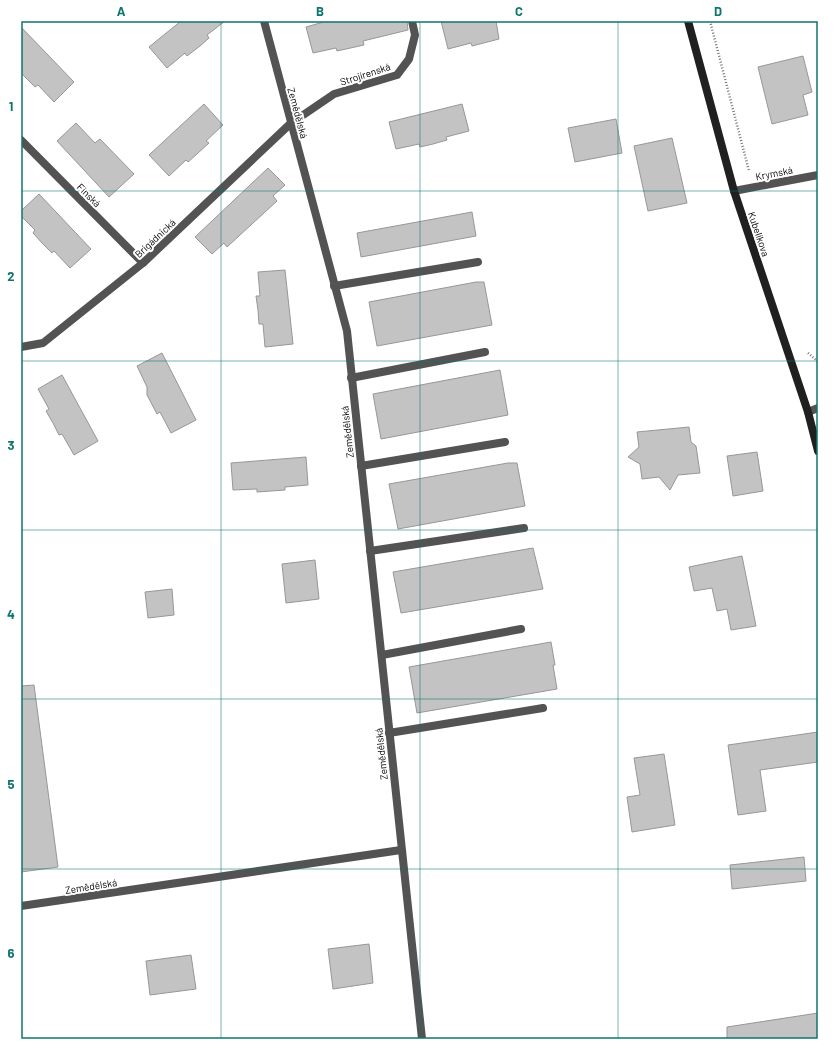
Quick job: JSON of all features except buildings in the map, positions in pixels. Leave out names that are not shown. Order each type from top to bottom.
[{"type":"street","name":"Zemědělská","points":[[264,21],[290,124],[346,331],[382,654],[401,850],[422,1039]]},
{"type":"street","name":"Strojírenská","points":[[290,124],[334,94],[397,75],[409,59],[415,35],[412,21]]},
{"type":"street","name":"Kubelíkova","points":[[688,21],[734,191],[808,412],[818,451]]},
{"type":"street","name":"Brigádnická","points":[[21,347],[43,343],[143,263],[290,124]]},
{"type":"street","name":"Finská","points":[[21,140],[143,263]]},
{"type":"street","name":"Krymská","points":[[734,191],[818,175]]},
{"type":"street","points":[[334,286],[478,262]]},
{"type":"street","points":[[351,378],[485,352]]},
{"type":"street","points":[[808,412],[818,408]]},
{"type":"street","points":[[361,466],[505,442]]},
{"type":"street","points":[[370,551],[524,528]]},
{"type":"street","points":[[382,654],[521,629]]},
{"type":"street","points":[[389,733],[543,708]]},
{"type":"street","name":"Zemědělská","points":[[21,906],[401,850]]}]
